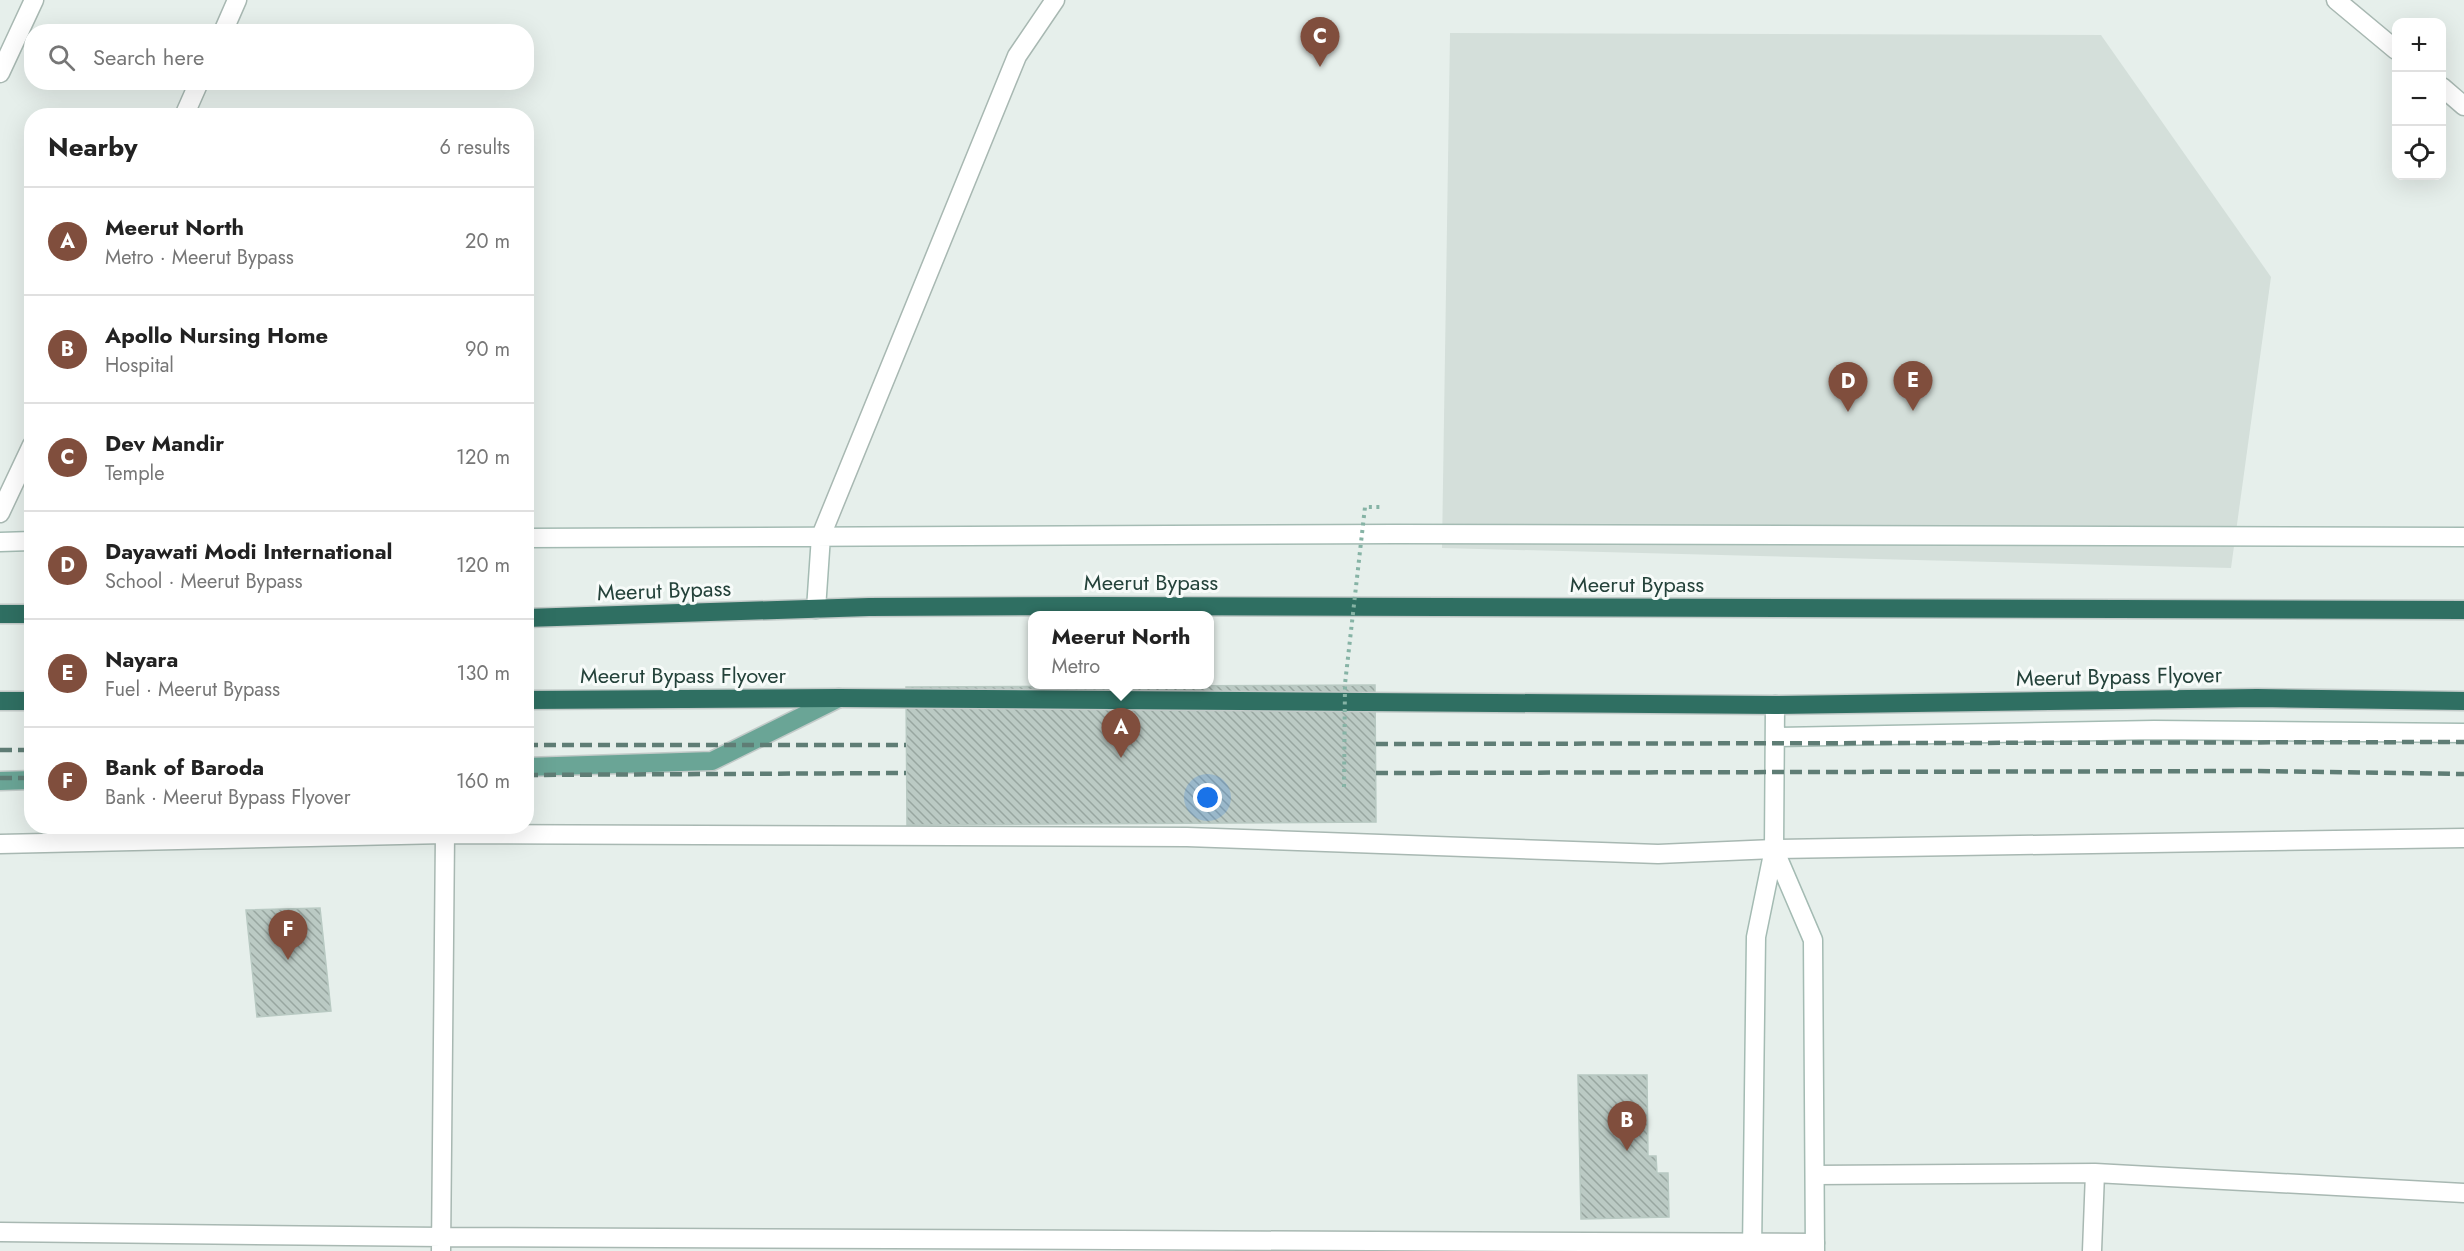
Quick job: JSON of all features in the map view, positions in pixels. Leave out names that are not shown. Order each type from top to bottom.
[{"type":"highway","name":"Meerut Bypass","points":[[534,618],[816,609],[1098,606],[2464,610]]},
{"type":"highway","points":[[0,614],[24,614]]},
{"type":"highway","points":[[839,698],[1775,705]]},
{"type":"highway","name":"Meerut Bypass Flyover","points":[[534,700],[839,698]]},
{"type":"highway","name":"Meerut Bypass Flyover","points":[[1775,705],[2257,698],[2464,700]]},
{"type":"highway","points":[[0,700],[24,701]]},
{"type":"main road","points":[[534,767],[712,761],[839,698]]},
{"type":"main road","points":[[0,781],[24,780]]},
{"type":"street","points":[[0,73],[34,0]]},
{"type":"street","points":[[226,24],[237,0]]},
{"type":"street","points":[[816,609],[821,537],[1017,56],[1055,0]]},
{"type":"street","points":[[2336,0],[2392,46]]},
{"type":"street","points":[[188,108],[195,90]]},
{"type":"street","points":[[2446,90],[2464,105]]},
{"type":"street","points":[[0,513],[24,462]]},
{"type":"street","points":[[534,538],[1431,534],[2464,537]]},
{"type":"street","points":[[0,542],[24,541]]},
{"type":"street","points":[[1752,1247],[1756,937],[1774,849],[1775,705]]},
{"type":"street","points":[[1775,737],[2154,730],[2464,733]]},
{"type":"street","points":[[441,1244],[445,834]]},
{"type":"street","points":[[0,844],[445,834],[1187,837],[1658,854],[1774,849],[2464,838]]},
{"type":"street","points":[[0,1232],[144,1242],[1815,1247],[1813,940],[1774,849]]},
{"type":"street","points":[[1815,1175],[2095,1173],[2464,1192]]},
{"type":"street","points":[[2092,1251],[2095,1173]]},
{"type":"path","points":[[1344,787],[1345,684],[1365,507],[1380,507]]},
{"type":"shaded area","points":[[1450,33],[2101,35],[2271,277],[2231,568],[1442,548]]},
{"type":"building","points":[[1375,685],[1376,822],[907,825],[906,687],[1214,689],[1214,686]]},
{"type":"building","points":[[320,908],[331,1011],[257,1017],[246,910]]},
{"type":"building","points":[[1578,1075],[1647,1075],[1648,1156],[1656,1156],[1657,1173],[1668,1173],[1669,1217],[1581,1219]]},
{"type":"railway","points":[[1376,744],[2464,742]]},
{"type":"railway","points":[[534,745],[906,745]]},
{"type":"railway","points":[[0,750],[24,750]]},
{"type":"railway","points":[[1376,773],[2258,771],[2464,774]]},
{"type":"railway","points":[[534,775],[906,773]]},
{"type":"railway","points":[[0,778],[24,778]]},
{"type":"place","name":"Dev Mandir","points":[[1320,67]]},
{"type":"place","name":"Nayara","points":[[1913,411]]},
{"type":"place","name":"Dayawati Modi International","points":[[1848,412]]},
{"type":"place","name":"Meerut North","points":[[1121,758]]},
{"type":"place","name":"Bank of Baroda","points":[[288,960]]},
{"type":"place","name":"Apollo Nursing Home","points":[[1627,1151]]}]
